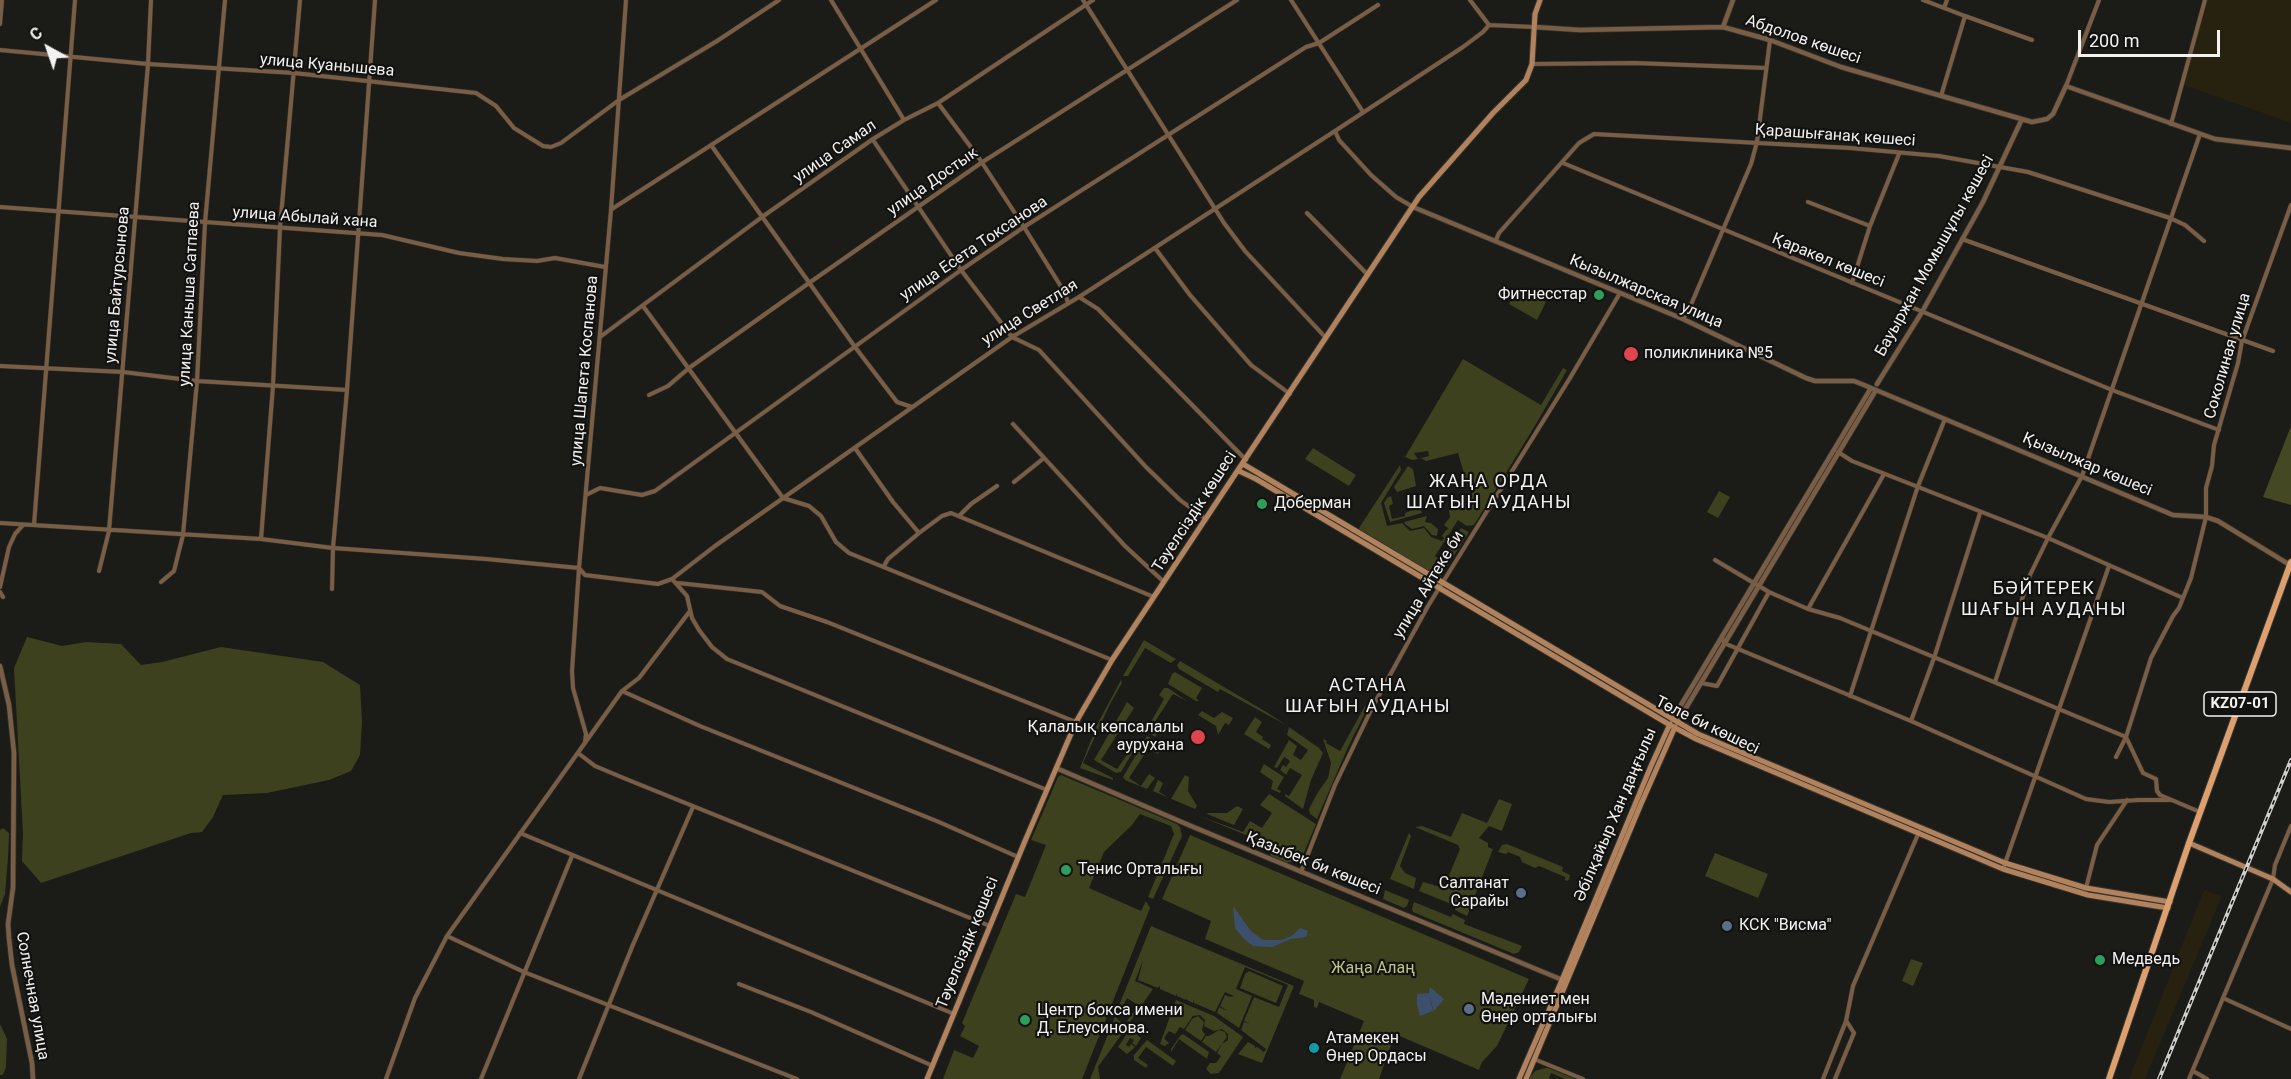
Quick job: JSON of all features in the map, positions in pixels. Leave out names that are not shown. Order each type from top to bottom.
[{"type":"main road","name":"Тәуелсіздік көшесі","points":[[927,1079],[1076,722],[1112,660],[1413,207],[1493,113],[1521,87],[1530,74],[1535,14],[1540,0]]},
{"type":"main road","name":"Төле би көшесі","points":[[1244,462],[1441,586]]},
{"type":"main road","name":"Төле би көшесі","points":[[1239,471],[1441,586],[1696,739],[2004,866],[2088,895],[2169,905]]},
{"type":"main road","name":"KZ07-01","points":[[2109,1079],[2189,843],[2290,563]]},
{"type":"main road","name":"Әбілқайыр Хан даңғылы","points":[[1519,1079],[1531,1058],[1564,981],[1650,766],[1674,724]]},
{"type":"main road","points":[[2189,843],[2273,879],[2291,892]]},
{"type":"main road","name":"Төле би көшесі","points":[[2004,866],[2086,888],[2169,905]]},
{"type":"main road","name":"Әбілқайыр Хан даңғылы","points":[[1526,1079],[1531,1058]]},
{"type":"street","points":[[0,24],[2,0]]},
{"type":"street","points":[[34,525],[75,0]]},
{"type":"street","name":"улица Байтурсынова","points":[[99,571],[109,531],[148,64],[151,0]]},
{"type":"street","name":"улица Каныша Сатпаева","points":[[161,582],[174,571],[183,535],[197,381],[205,223],[225,0]]},
{"type":"street","points":[[261,539],[273,386],[280,228],[300,0]]},
{"type":"street","points":[[332,589],[333,548],[347,390],[375,0]]},
{"type":"street","name":"улица Шапета Коспанова","points":[[585,742],[586,734],[573,688],[572,671],[611,210],[626,0]]},
{"type":"street","points":[[619,100],[717,41],[779,0]]},
{"type":"street","points":[[831,0],[904,120]]},
{"type":"street","points":[[611,210],[936,0]]},
{"type":"street","name":"улица Самал","points":[[600,337],[762,217],[873,139],[938,103],[1085,2],[1093,0]]},
{"type":"street","name":"улица Достык","points":[[649,395],[668,386],[689,368],[981,163],[1237,0]]},
{"type":"street","points":[[1291,0],[1363,112]]},
{"type":"street","points":[[1470,0],[1489,25],[1534,27]]},
{"type":"street","points":[[1723,27],[1733,0]]},
{"type":"street","points":[[1923,0],[2032,40]]},
{"type":"street","points":[[1944,8],[1947,0]]},
{"type":"street","points":[[2022,119],[2032,122],[2047,119],[2053,114],[2099,0]]},
{"type":"street","points":[[2171,124],[2205,0]]},
{"type":"street","points":[[1085,2],[1214,208],[1245,251],[1326,338]]},
{"type":"street","name":"улица Есета Токсанова","points":[[586,495],[600,488],[649,494],[1024,227],[1306,47],[1319,43],[1378,6]]},
{"type":"street","points":[[1941,96],[1965,16]]},
{"type":"street","name":"улица Светлая","points":[[0,523],[261,539],[333,548],[452,555],[579,568],[585,575],[658,584],[672,579],[1012,337],[1079,297],[1335,131],[1463,47],[1489,25]]},
{"type":"street","name":"Абдолов көшесі","points":[[1534,27],[1580,30],[1723,27],[1770,40],[1841,67],[2022,119]]},
{"type":"street","points":[[1683,319],[1751,164],[1757,142],[1770,40]]},
{"type":"street","name":"улица Куанышева","points":[[0,50],[148,64],[294,73],[476,93],[496,106],[514,128],[543,146],[551,147],[561,143],[619,100]]},
{"type":"street","points":[[1532,64],[1635,63],[1766,68]]},
{"type":"street","points":[[2066,86],[2215,140],[2291,148]]},
{"type":"street","points":[[938,103],[1024,227],[1065,293],[1068,303]]},
{"type":"street","name":"Бауыржан Момышұлы көшесі","points":[[1873,389],[1922,312],[2000,166],[2022,119]]},
{"type":"street","points":[[1335,131],[1340,140],[1371,175],[1396,197],[1413,207]]},
{"type":"street","name":"Қарашығанақ көшесі","points":[[1496,240],[1499,233],[1563,164],[1579,143],[1594,134],[1850,148],[1939,156],[2000,166],[2028,172],[2170,218],[2185,225],[2204,241]]},
{"type":"street","points":[[1995,682],[2030,575],[2082,476],[2200,134]]},
{"type":"street","points":[[873,139],[961,270],[1012,337],[1039,350],[1146,467],[1180,500],[1206,519]]},
{"type":"street","points":[[711,145],[897,402],[912,407]]},
{"type":"street","points":[[1852,283],[1870,226],[1899,154]]},
{"type":"street","name":"Қаракөл көшесі","points":[[1563,164],[2112,390],[2219,430]]},
{"type":"street","points":[[1808,202],[1870,226]]},
{"type":"street","name":"Соколиная улица","points":[[2116,757],[2126,737],[2151,658],[2183,598],[2200,545],[2205,517],[2206,488],[2242,341],[2291,205]]},
{"type":"street","name":"улица Абылай хана","points":[[0,207],[382,235],[459,253],[537,261],[555,258],[606,267]]},
{"type":"street","name":"Кызылжарская улица","points":[[1413,207],[1683,319],[1806,378],[1815,381],[1854,381],[1873,389]]},
{"type":"street","points":[[1307,213],[1368,275]]},
{"type":"street","points":[[1962,239],[2273,351]]},
{"type":"street","points":[[1155,248],[1190,295],[1251,365],[1290,394]]},
{"type":"street","name":"улица Айтеке би","points":[[1301,872],[1353,745],[1441,586],[1620,293]]},
{"type":"street","points":[[1079,297],[1098,309],[1244,462]]},
{"type":"street","points":[[643,306],[783,498],[809,506],[820,516],[836,542],[849,553],[1112,660]]},
{"type":"street","points":[[0,366],[123,372],[197,381],[347,390]]},
{"type":"street","name":"Қызылжар көшесі","points":[[1873,389],[2173,515],[2205,517],[2218,521],[2290,563]]},
{"type":"street","name":"Әбілқайыр Хан даңғылы","points":[[1674,724],[1722,636],[1838,452],[1873,389]]},
{"type":"street","name":"Әбілқайыр Хан даңғылы","points":[[1674,724],[1701,683],[1756,584],[1873,389]]},
{"type":"street","points":[[1850,696],[1918,486],[1945,419]]},
{"type":"street","points":[[1013,424],[1125,546],[1165,583]]},
{"type":"street","points":[[855,448],[892,502],[919,533]]},
{"type":"street","points":[[1838,452],[1851,461],[2048,538],[2183,598]]},
{"type":"street","points":[[1014,482],[1044,458]]},
{"type":"street","points":[[1808,609],[1884,474]]},
{"type":"street","points":[[959,516],[971,504],[997,486]]},
{"type":"street","points":[[884,566],[888,559],[919,533],[942,516],[951,513],[1155,597]]},
{"type":"street","points":[[1911,721],[1934,658],[1980,513]]},
{"type":"street","points":[[0,587],[9,547],[15,534],[23,525]]},
{"type":"street","points":[[1715,560],[1769,592],[1808,609],[1840,618],[2126,737],[2143,773],[2156,779],[2157,791],[2160,795],[2200,813]]},
{"type":"street","points":[[2004,866],[2109,566]]},
{"type":"street","points":[[672,579],[687,596],[695,623],[711,647],[727,659],[1047,789]]},
{"type":"street","points":[[677,583],[762,592],[780,606],[827,622],[1076,722]]},
{"type":"street","points":[[1701,683],[1717,686],[1769,592]]},
{"type":"street","points":[[387,1079],[415,998],[447,936],[622,691],[639,678],[690,611]]},
{"type":"street","points":[[1722,636],[1724,643],[1737,649],[1911,721],[2086,799],[2109,802],[2175,800]]},
{"type":"street","name":"Солнечная улица","points":[[0,666],[9,705],[14,753],[13,888],[8,924],[9,938],[12,965],[32,1062],[33,1079]]},
{"type":"street","points":[[622,691],[700,726],[939,822],[1018,857]]},
{"type":"street","points":[[578,753],[595,766],[990,926]]},
{"type":"street","name":"Қазыбек би көшесі","points":[[1056,768],[1564,981]]},
{"type":"street","points":[[2086,888],[2097,845],[2127,800]]},
{"type":"street","points":[[579,1079],[632,947],[693,807]]},
{"type":"street","points":[[2189,1079],[2273,879],[2275,865],[2291,826]]},
{"type":"street","points":[[1822,1079],[1846,1021],[1853,986],[1920,831]]},
{"type":"street","points":[[520,833],[954,1014]]},
{"type":"street","points":[[481,1079],[572,856]]},
{"type":"street","points":[[447,936],[524,972],[797,1079]]},
{"type":"street","points":[[739,984],[811,1012],[933,1066]]},
{"type":"street","points":[[2223,998],[2291,1029]]},
{"type":"street","points":[[1835,1079],[1854,1034],[1846,1021]]},
{"type":"street","points":[[1531,1058],[1583,1079]]},
{"type":"street","points":[[2193,1071],[2207,1079]]},
{"type":"street","points":[[780,1079],[782,1073]]},
{"type":"shaded area","points":[[2207,0],[2291,0],[2291,123],[2184,85]]},
{"type":"shaded area","points":[[2204,890],[2222,896],[2145,1079],[2129,1079]]},
{"type":"green space","points":[[1518,289],[1546,302],[1537,320],[1509,304]]},
{"type":"green space","points":[[1463,359],[1541,405],[1563,368],[1567,370],[1474,525],[1467,526],[1458,520],[1435,556],[1440,560],[1461,528],[1469,532],[1441,576],[1436,576],[1360,531],[1359,528],[1400,465],[1401,470],[1381,503],[1387,526],[1402,523],[1410,531],[1424,528],[1431,537],[1442,541],[1444,538],[1442,536],[1449,529],[1444,525],[1450,517],[1449,510],[1458,506],[1468,492],[1472,494],[1473,491],[1468,487],[1458,453],[1426,461],[1421,458],[1429,456],[1428,451],[1414,453],[1418,459],[1412,460],[1405,457]]},
{"type":"green space","points":[[2291,426],[2291,505],[2263,497]]},
{"type":"green space","points":[[1313,448],[1356,475],[1349,486],[1305,459]]},
{"type":"green space","points":[[1408,466],[1413,469],[1416,486],[1397,492],[1394,487]]},
{"type":"green space","points":[[1719,491],[1730,497],[1718,518],[1707,512]]},
{"type":"green space","points":[[1391,496],[1393,504],[1389,506],[1392,519],[1405,516],[1405,513],[1420,507],[1422,513],[1390,522],[1384,503]]},
{"type":"green space","points":[[1427,516],[1425,522],[1431,523],[1438,529],[1437,536],[1432,535],[1424,526],[1412,529],[1404,522]]},
{"type":"green space","points":[[27,637],[62,646],[86,642],[121,644],[141,665],[221,647],[323,662],[360,685],[362,722],[360,755],[351,771],[329,780],[267,793],[223,795],[213,817],[202,832],[191,833],[41,883],[22,861],[23,834],[14,668]]},
{"type":"green space","points":[[1144,640],[1176,659],[1171,663],[1145,648],[1128,676],[1123,676]]},
{"type":"green space","points":[[1180,661],[1286,725],[1220,689],[1218,692],[1179,669],[1177,665]]},
{"type":"green space","points":[[1175,672],[1202,688],[1196,698],[1199,701],[1168,684]]},
{"type":"green space","points":[[1121,680],[1122,683],[1083,763],[1113,780],[1080,768],[1098,723]]},
{"type":"green space","points":[[1164,688],[1168,688],[1187,701],[1173,694],[1154,723],[1161,728],[1155,737],[1148,732],[1151,727],[1149,725],[1164,699],[1159,695]]},
{"type":"green space","points":[[1127,702],[1134,708],[1101,760],[1117,769],[1136,742],[1137,745],[1121,772],[1116,773],[1094,760]]},
{"type":"green space","points":[[1365,706],[1368,707],[1317,819],[1310,814],[1309,809],[1328,778],[1331,763],[1323,739],[1340,751]]},
{"type":"green space","points":[[1202,711],[1214,718],[1222,712],[1233,718],[1229,725],[1225,723],[1218,735],[1216,726],[1198,715]]},
{"type":"green space","points":[[1255,717],[1262,722],[1256,732],[1271,745],[1269,749],[1244,734]]},
{"type":"green space","points":[[1289,727],[1323,753],[1311,780],[1303,809],[1285,796],[1285,794],[1289,796],[1302,775],[1290,768],[1286,775],[1280,770],[1290,761],[1284,757],[1277,768],[1274,767],[1289,740],[1297,746],[1293,755],[1301,760],[1308,750],[1287,735]]},
{"type":"green space","points":[[1147,736],[1163,746],[1158,754],[1148,749],[1129,778],[1141,786],[1149,774],[1155,778],[1147,789],[1125,780],[1123,777]]},
{"type":"green space","points":[[1264,764],[1284,777],[1277,789],[1281,791],[1280,793],[1271,789],[1273,781],[1260,772]]},
{"type":"green space","points":[[1061,775],[1177,824],[1182,836],[1153,899],[1148,897],[1174,834],[1171,826],[1140,814],[1104,852],[1089,888],[1141,911],[1146,901],[1150,908],[1082,1079],[943,1079],[954,1050],[973,1058],[979,1046],[960,1036],[965,1026],[962,1023],[1016,894],[1025,897],[1046,845],[1031,840],[1058,777]]},
{"type":"green space","points":[[1185,775],[1189,777],[1188,791],[1197,806],[1195,809],[1171,799]]},
{"type":"green space","points":[[1158,780],[1163,783],[1159,792],[1169,798],[1153,791]]},
{"type":"green space","points":[[1269,794],[1316,824],[1303,855],[1295,861],[1286,863],[1270,856],[1273,846],[1197,815],[1243,832],[1250,821],[1262,828],[1272,813],[1260,805]]},
{"type":"green space","points":[[1499,799],[1512,804],[1502,831],[1489,826],[1479,838],[1493,849],[1467,916],[1455,910],[1456,906],[1419,891],[1423,882],[1440,887],[1445,885],[1460,849],[1458,845],[1415,827],[1422,826],[1451,837],[1462,813],[1487,823]]},
{"type":"green space","points":[[1237,806],[1243,809],[1234,825],[1207,814],[1227,813]]},
{"type":"green space","points":[[3,828],[9,833],[5,894],[0,907],[0,830]]},
{"type":"green space","points":[[1409,833],[1411,836],[1400,866],[1405,873],[1416,878],[1414,889],[1390,879]]},
{"type":"green space","name":"Жаңа Алаң","points":[[1190,835],[1529,979],[1497,1046],[1482,1062],[1479,1070],[1395,1034],[1379,1079],[1340,1079],[1364,1021],[1319,1002],[1317,1008],[1314,1007],[1314,1000],[1299,994],[1304,981],[1205,939],[1211,921],[1162,899]]},
{"type":"green space","points":[[1507,844],[1563,867],[1562,871],[1570,875],[1569,880],[1539,866],[1535,868],[1522,862],[1520,857],[1508,852],[1506,854],[1498,852],[1502,845]]},
{"type":"green space","points":[[1715,853],[1768,874],[1758,898],[1705,876]]},
{"type":"green space","points":[[1385,890],[1409,900],[1407,906],[1404,908],[1383,899]]},
{"type":"green space","points":[[1414,902],[1451,917],[1453,914],[1465,920],[1464,924],[1522,946],[1519,952],[1514,954],[1413,912]]},
{"type":"green space","points":[[1151,926],[1294,986],[1262,1063],[1238,1054],[1248,1042],[1264,1052],[1266,1049],[1241,1030],[1244,1022],[1250,1023],[1244,1021],[1254,997],[1279,1007],[1288,985],[1245,967],[1236,989],[1252,996],[1239,1028],[1217,1013],[1219,1007],[1228,1011],[1220,1006],[1225,995],[1234,996],[1225,992],[1215,1012],[1194,1003],[1194,1000],[1193,1003],[1187,998],[1186,1000],[1177,996],[1177,993],[1176,996],[1160,989],[1160,986],[1158,988],[1138,980],[1143,960],[1135,981],[1153,989],[1130,1022],[1127,1021],[1138,1005],[1127,998],[1118,1015],[1116,1013]]},
{"type":"green space","points":[[1911,959],[1923,963],[1913,986],[1902,981]]},
{"type":"green space","points":[[1249,971],[1283,986],[1276,1003],[1240,988],[1245,974]]},
{"type":"green space","points":[[1176,1000],[1214,1016],[1243,1037],[1219,1073],[1211,1074],[1206,1069],[1210,1063],[1216,1063],[1221,1056],[1217,1053],[1222,1044],[1228,1040],[1228,1034],[1222,1029],[1214,1031],[1204,1026],[1205,1020],[1200,1015],[1193,1016],[1184,1029],[1180,1027],[1175,1034],[1169,1031],[1164,1038],[1169,1043],[1165,1046],[1160,1044]]},
{"type":"green space","points":[[1198,1016],[1204,1022],[1202,1030],[1205,1035],[1201,1041],[1185,1030],[1192,1019]]},
{"type":"green space","points":[[1115,1017],[1127,1027],[1098,1067],[1100,1079],[1090,1079]]},
{"type":"green space","points":[[0,1024],[7,1039],[6,1067],[3,1075],[0,1075]]},
{"type":"green space","points":[[1130,1029],[1141,1038],[1136,1046],[1132,1043],[1134,1040],[1130,1038],[1126,1045],[1129,1047],[1131,1044],[1135,1047],[1127,1054],[1118,1047]]},
{"type":"green space","points":[[1219,1030],[1225,1032],[1227,1037],[1216,1052],[1202,1042],[1206,1036]]},
{"type":"green space","points":[[1183,1034],[1209,1052],[1207,1059],[1179,1039],[1171,1052],[1171,1049],[1180,1036]]},
{"type":"green space","points":[[1147,1040],[1176,1061],[1173,1066],[1146,1047],[1138,1058],[1148,1065],[1146,1068],[1134,1060],[1134,1055]]},
{"type":"green space","points":[[1545,1068],[1575,1079],[1565,1079],[1551,1073],[1549,1078],[1551,1079],[1529,1079],[1535,1071]]},
{"type":"water","points":[[1233,906],[1251,931],[1263,940],[1282,940],[1293,935],[1300,928],[1308,931],[1306,937],[1291,939],[1272,947],[1253,946],[1235,928]]},
{"type":"water","points":[[1430,987],[1444,999],[1434,1011],[1429,995],[1433,1011],[1420,1016],[1417,994],[1429,993]]},
{"type":"railway","points":[[2159,1079],[2291,760]]},
{"type":"place","name":"Фитнесстар","points":[[1599,295]]},
{"type":"place","name":"поликлиника №5","points":[[1631,354]]},
{"type":"place","name":"Доберман","points":[[1262,504]]},
{"type":"place","name":"Қалалық көпсалалы аурухана","points":[[1198,737]]},
{"type":"place","name":"Тенис Орталығы","points":[[1066,870]]},
{"type":"place","name":"Салтанат Сарайы","points":[[1521,893]]},
{"type":"place","name":"КСК \"Висма\"","points":[[1727,926]]},
{"type":"place","name":"Медведь","points":[[2100,960]]},
{"type":"place","name":"Мәдениет мен Өнер орталығы","points":[[1469,1009]]},
{"type":"place","name":"Центр бокса имени Д. Елеусинова.","points":[[1025,1020]]},
{"type":"place","name":"Атамекен Өнер Ордасы","points":[[1314,1048]]},
{"type":"district","name":"ЖАҢА ОРДА ШАҒЫН АУДАНЫ","points":[[1489,492]]},
{"type":"district","name":"БӘЙТЕРЕК ШАҒЫН АУДАНЫ","points":[[2044,599]]},
{"type":"district","name":"АСТАНА ШАҒЫН АУДАНЫ","points":[[1368,696]]}]
